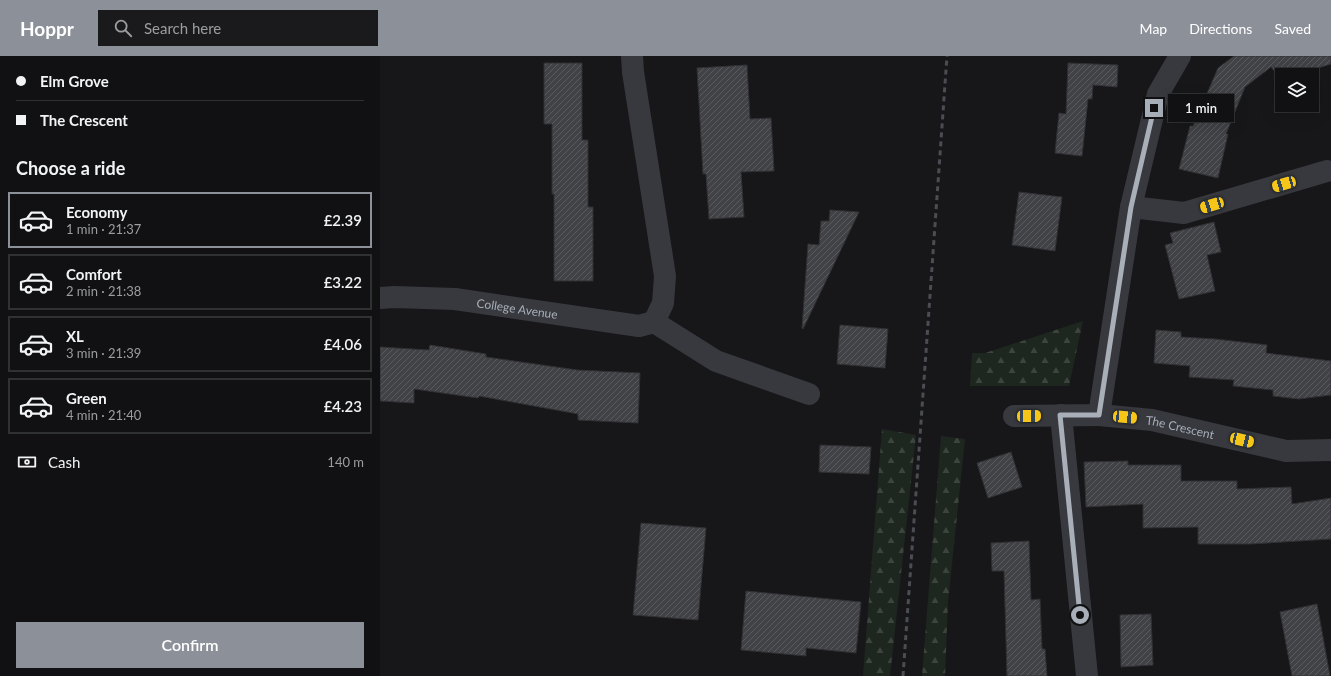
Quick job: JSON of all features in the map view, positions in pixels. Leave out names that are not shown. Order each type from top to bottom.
[{"type":"street","points":[[632,56],[633,72],[665,276],[664,303],[654,322],[716,361],[809,394]]},
{"type":"street","points":[[1099,415],[1131,207],[1158,94],[1180,56]]},
{"type":"street","points":[[1131,207],[1184,213],[1327,171]]},
{"type":"street","name":"College Avenue","points":[[380,298],[455,299],[639,326],[654,322]]},
{"type":"street","points":[[1060,415],[1087,676]]},
{"type":"street","name":"The Crescent","points":[[1014,416],[1099,415],[1152,420],[1286,451],[1331,450]]},
{"type":"green space","points":[[1083,321],[1069,386],[970,386],[972,353],[985,353]]},
{"type":"green space","points":[[882,429],[916,435],[890,676],[863,676]]},
{"type":"green space","points":[[941,436],[965,439],[948,602],[945,676],[922,676]]},
{"type":"building","points":[[1234,56],[1331,56],[1331,64],[1318,68],[1275,68],[1275,72],[1271,67],[1245,87],[1226,134],[1228,134],[1218,178],[1179,169],[1190,126],[1193,126],[1218,68]]},
{"type":"building","points":[[544,63],[582,63],[582,140],[588,140],[588,207],[593,207],[593,281],[554,281],[552,124],[544,124]]},
{"type":"building","points":[[1068,63],[1118,65],[1117,87],[1093,85],[1092,99],[1088,99],[1082,156],[1055,153],[1059,113],[1066,114]]},
{"type":"building","points":[[747,65],[750,119],[771,118],[774,171],[741,172],[744,217],[709,219],[706,174],[703,174],[697,68]]},
{"type":"building","points":[[1019,192],[1062,197],[1055,251],[1012,245]]},
{"type":"building","points":[[830,210],[859,212],[803,329],[808,244],[819,245],[821,221],[829,221]]},
{"type":"building","points":[[1214,222],[1221,252],[1207,255],[1215,291],[1179,299],[1165,245],[1173,243],[1170,233]]},
{"type":"building","points":[[840,325],[888,329],[885,368],[837,364]]},
{"type":"building","points":[[1156,330],[1181,332],[1181,337],[1267,345],[1266,353],[1331,361],[1331,395],[1299,399],[1273,396],[1273,390],[1233,386],[1234,380],[1189,377],[1190,366],[1154,363]]},
{"type":"building","points":[[430,345],[486,354],[486,357],[577,370],[640,373],[638,423],[578,420],[578,414],[479,396],[478,398],[414,389],[414,403],[380,401],[380,347],[429,350]]},
{"type":"building","points":[[820,445],[871,447],[869,474],[819,472]]},
{"type":"building","points":[[1011,452],[1022,487],[988,498],[977,463]]},
{"type":"building","points":[[1128,461],[1128,465],[1181,465],[1181,481],[1237,481],[1237,489],[1291,487],[1292,504],[1331,498],[1331,539],[1251,544],[1198,544],[1198,527],[1143,528],[1143,504],[1086,507],[1084,462]]},
{"type":"building","points":[[641,523],[706,528],[698,620],[633,615]]},
{"type":"building","points":[[1029,541],[1031,600],[1040,599],[1042,649],[1045,649],[1047,676],[1007,676],[1004,571],[992,571],[991,543]]},
{"type":"building","points":[[746,591],[861,602],[856,653],[806,648],[806,656],[741,650]]},
{"type":"building","points":[[1317,604],[1330,676],[1292,676],[1280,612]]},
{"type":"building","points":[[1151,614],[1153,665],[1121,667],[1120,615]]},
{"type":"railway","points":[[903,676],[947,56]]},
{"type":"route","points":[[1080,615],[1060,415],[1099,415],[1131,207],[1154,108]]}]
